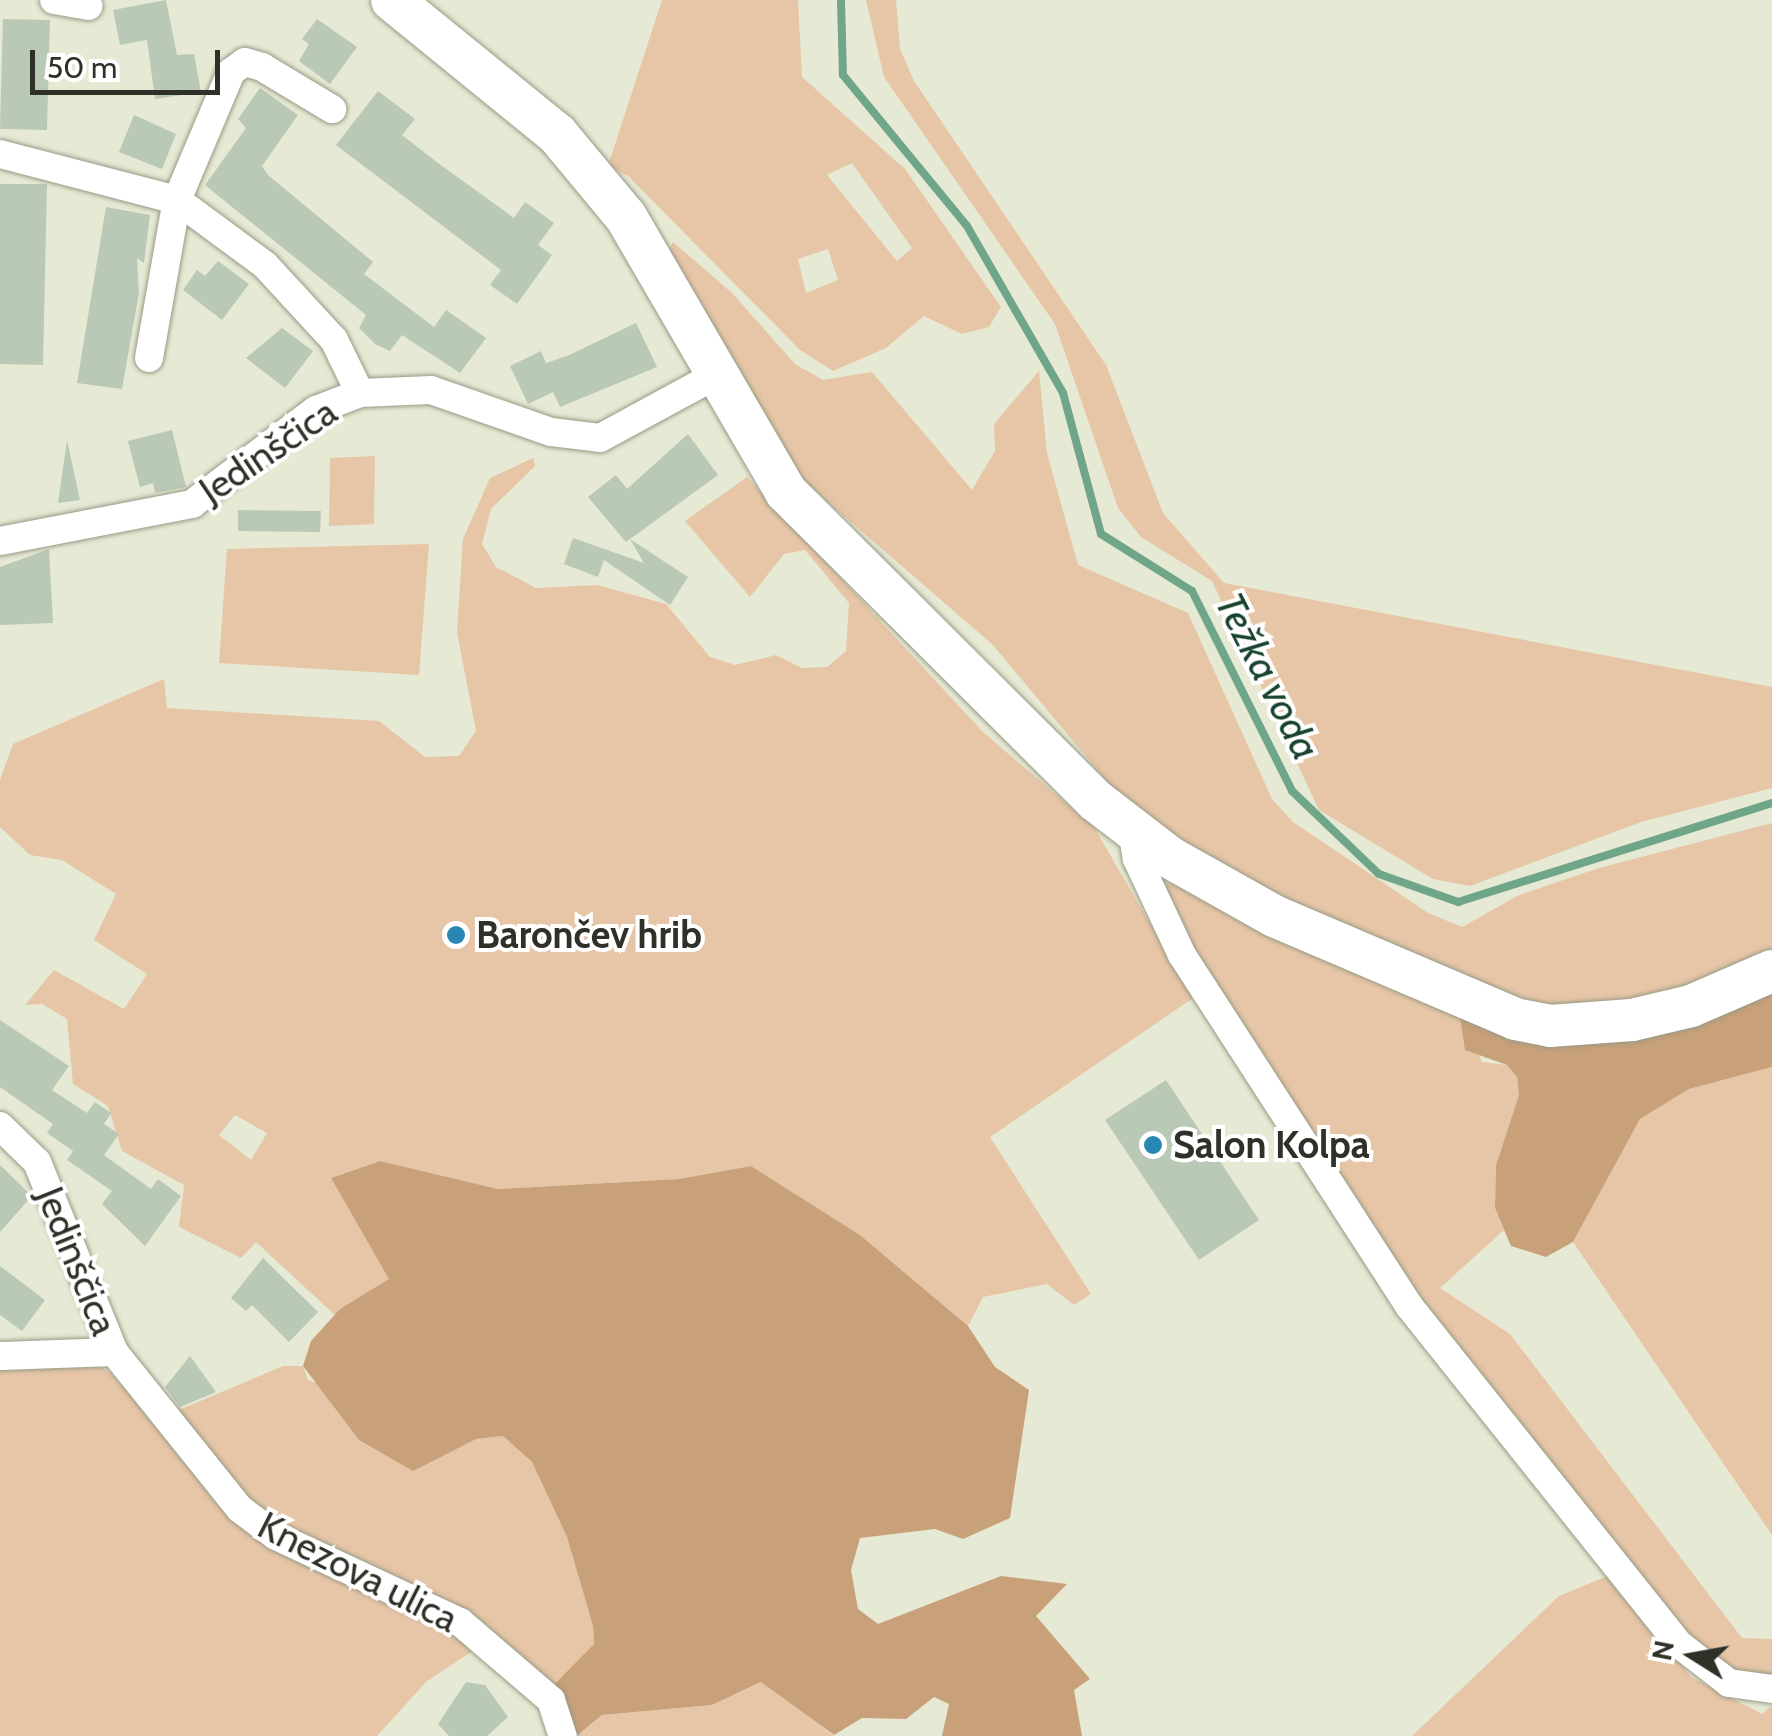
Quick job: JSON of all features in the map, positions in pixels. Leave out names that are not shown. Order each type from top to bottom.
[{"type":"main road","points":[[392,0],[556,134],[656,262],[716,375],[786,492],[1132,829],[1274,916],[1515,1019],[1550,1026],[1632,1020],[1691,1006],[1772,971]]},
{"type":"street","points":[[54,0],[88,6]]},
{"type":"street","points":[[149,358],[176,200],[231,72],[245,62],[332,109]]},
{"type":"street","points":[[0,154],[176,200],[265,264],[334,340],[360,393]]},
{"type":"street","name":"Jedinščica","points":[[0,542],[192,504],[316,410],[360,393],[431,390],[551,432],[600,438],[716,375]]},
{"type":"street","points":[[1132,829],[1137,859],[1182,955],[1410,1306],[1680,1645],[1730,1683],[1772,1689]]},
{"type":"street","name":"Jedinščica","points":[[0,1126],[37,1162],[114,1352]]},
{"type":"street","points":[[0,1356],[114,1352]]},
{"type":"street","name":"Knezova ulica","points":[[114,1352],[240,1509],[276,1536],[460,1622],[551,1700],[563,1736]]},
{"type":"shaded area","points":[[662,0],[798,0],[802,77],[905,169],[1001,307],[989,327],[962,334],[924,316],[886,348],[833,371],[800,350],[628,176],[608,166]],"holes":[[[852,163],[912,248],[897,261],[827,175]],[[828,249],[838,280],[806,293],[798,259]]]},
{"type":"shaded area","points":[[866,0],[896,0],[900,49],[914,81],[1106,365],[1163,513],[1224,583],[1772,687],[1772,788],[1641,822],[1470,886],[1433,879],[1319,810],[1212,581],[1141,537],[1118,508],[1055,324],[884,77]]},
{"type":"shaded area","points":[[673,242],[732,293],[795,364],[823,380],[872,372],[972,490],[995,451],[994,424],[1039,371],[1047,453],[1078,565],[1188,613],[1272,799],[1293,822],[1428,913],[1462,927],[1519,895],[1599,868],[1772,823],[1772,958],[1671,996],[1544,1010],[1450,982],[1145,827],[993,645],[778,459],[669,251]]},
{"type":"shaded area","points":[[375,456],[374,524],[329,526],[330,458]]},
{"type":"shaded area","points":[[533,458],[535,466],[491,509],[482,544],[496,567],[536,588],[597,585],[666,604],[710,657],[735,665],[776,655],[802,668],[827,667],[846,651],[849,603],[805,550],[784,554],[750,597],[685,521],[747,477],[983,732],[1094,827],[1193,998],[990,1137],[1091,1294],[1074,1305],[1047,1284],[983,1297],[968,1326],[860,1235],[751,1166],[679,1179],[498,1189],[380,1161],[331,1178],[390,1279],[335,1315],[256,1242],[241,1258],[179,1227],[184,1185],[122,1151],[108,1106],[73,1084],[67,1019],[42,1004],[25,1005],[54,970],[124,1009],[147,974],[94,940],[116,894],[62,860],[30,855],[0,827],[0,780],[13,744],[164,679],[167,708],[379,721],[425,757],[459,756],[476,731],[457,632],[463,539],[490,478]],"holes":[[[235,1115],[267,1133],[251,1160],[219,1135]]]},
{"type":"shaded area","points":[[429,544],[419,675],[219,663],[227,549]]},
{"type":"shaded area","points":[[1177,883],[1460,1017],[1482,1062],[1507,1065],[1517,1077],[1519,1095],[1496,1165],[1495,1208],[1504,1230],[1440,1288],[1510,1334],[1742,1638],[1772,1639],[1772,1680],[1754,1682],[1703,1656],[1421,1307],[1228,1014],[1160,894],[1164,884]]},
{"type":"shaded area","points":[[1772,990],[1772,1067],[1689,1089],[1640,1119],[1573,1242],[1546,1257],[1511,1246],[1495,1208],[1496,1165],[1519,1095],[1517,1077],[1507,1065],[1465,1050],[1460,1017]]},
{"type":"shaded area","points":[[1772,1067],[1772,1535],[1573,1242],[1640,1119],[1689,1089]]},
{"type":"shaded area","points":[[380,1161],[498,1189],[679,1179],[751,1166],[860,1235],[968,1326],[995,1367],[1029,1390],[1010,1518],[963,1539],[935,1529],[860,1538],[851,1570],[858,1609],[878,1624],[1001,1576],[1067,1584],[1036,1616],[1090,1679],[1074,1690],[1082,1736],[942,1736],[949,1704],[934,1697],[906,1719],[862,1718],[834,1735],[761,1682],[712,1705],[602,1715],[578,1735],[551,1688],[594,1644],[593,1626],[567,1537],[532,1462],[503,1436],[476,1439],[413,1471],[359,1440],[303,1366],[311,1341],[340,1309],[389,1279],[331,1178]]},
{"type":"shaded area","points":[[94,1364],[111,1373],[234,1513],[470,1643],[471,1652],[426,1682],[377,1736],[0,1736],[0,1370]]},
{"type":"shaded area","points":[[283,1366],[303,1366],[308,1380],[476,1439],[503,1436],[532,1462],[567,1537],[593,1626],[594,1643],[572,1673],[551,1688],[279,1529],[167,1415]]},
{"type":"shaded area","points":[[1610,1575],[1691,1677],[1762,1714],[1772,1705],[1772,1736],[1412,1736],[1559,1596]]},
{"type":"shaded area","points":[[762,1682],[834,1736],[578,1736],[602,1715],[712,1705]]},
{"type":"building","points":[[166,0],[177,55],[194,54],[201,92],[155,99],[147,40],[120,45],[113,10]]},
{"type":"building","points":[[3,19],[50,20],[47,130],[0,129]]},
{"type":"building","points":[[317,19],[357,47],[330,84],[299,61],[309,44],[302,39]]},
{"type":"building","points":[[260,88],[298,115],[262,166],[268,175],[373,262],[364,274],[434,327],[446,310],[486,338],[460,373],[402,335],[390,351],[375,344],[359,328],[366,315],[205,185],[246,128],[238,119]]},
{"type":"building","points":[[378,91],[415,119],[402,135],[438,163],[514,218],[525,202],[554,223],[538,245],[552,255],[517,304],[490,285],[501,270],[336,145]]},
{"type":"building","points":[[134,115],[176,134],[162,169],[119,152]]},
{"type":"building","points":[[0,184],[47,184],[43,365],[0,364]]},
{"type":"building","points":[[106,207],[150,215],[144,263],[137,258],[139,293],[122,389],[77,383]]},
{"type":"building","points":[[218,261],[249,284],[222,320],[183,290],[197,270],[205,276]]},
{"type":"building","points":[[636,323],[657,367],[560,407],[553,392],[528,404],[510,366],[541,351],[546,363],[567,356]]},
{"type":"building","points":[[282,328],[313,351],[285,388],[246,358]]},
{"type":"building","points":[[172,430],[186,487],[155,493],[153,483],[140,487],[128,441]]},
{"type":"building","points":[[688,434],[718,475],[626,542],[588,497],[616,475],[627,489]]},
{"type":"building","points":[[67,440],[80,500],[58,503]]},
{"type":"building","points":[[238,510],[321,511],[320,532],[238,531]]},
{"type":"building","points":[[573,538],[644,563],[630,539],[688,577],[670,605],[604,560],[598,577],[564,564]]},
{"type":"building","points":[[49,549],[53,623],[0,625],[0,567]]},
{"type":"building","points":[[0,1020],[69,1066],[52,1090],[87,1113],[95,1102],[111,1113],[104,1124],[119,1134],[104,1155],[151,1189],[158,1179],[181,1196],[145,1246],[102,1204],[112,1191],[67,1160],[73,1151],[47,1133],[53,1124],[0,1087]]},
{"type":"building","points":[[1166,1080],[1259,1220],[1199,1260],[1105,1120]]},
{"type":"building","points":[[0,1165],[32,1196],[0,1232]]},
{"type":"building","points":[[263,1258],[318,1312],[289,1342],[252,1305],[246,1311],[231,1298]]},
{"type":"building","points":[[0,1266],[45,1300],[22,1331],[0,1315]]},
{"type":"building","points":[[190,1356],[216,1392],[180,1407],[165,1387]]},
{"type":"building","points":[[466,1682],[485,1685],[508,1717],[487,1736],[449,1736],[438,1724]]},
{"type":"waterway","name":"Težka voda","points":[[841,0],[843,75],[967,226],[1063,393],[1101,534],[1192,591],[1292,791],[1379,874],[1458,902],[1772,803]]},
{"type":"place","name":"Barončev hrib","points":[[456,935]]},
{"type":"place","name":"Salon Kolpa","points":[[1153,1145]]}]
